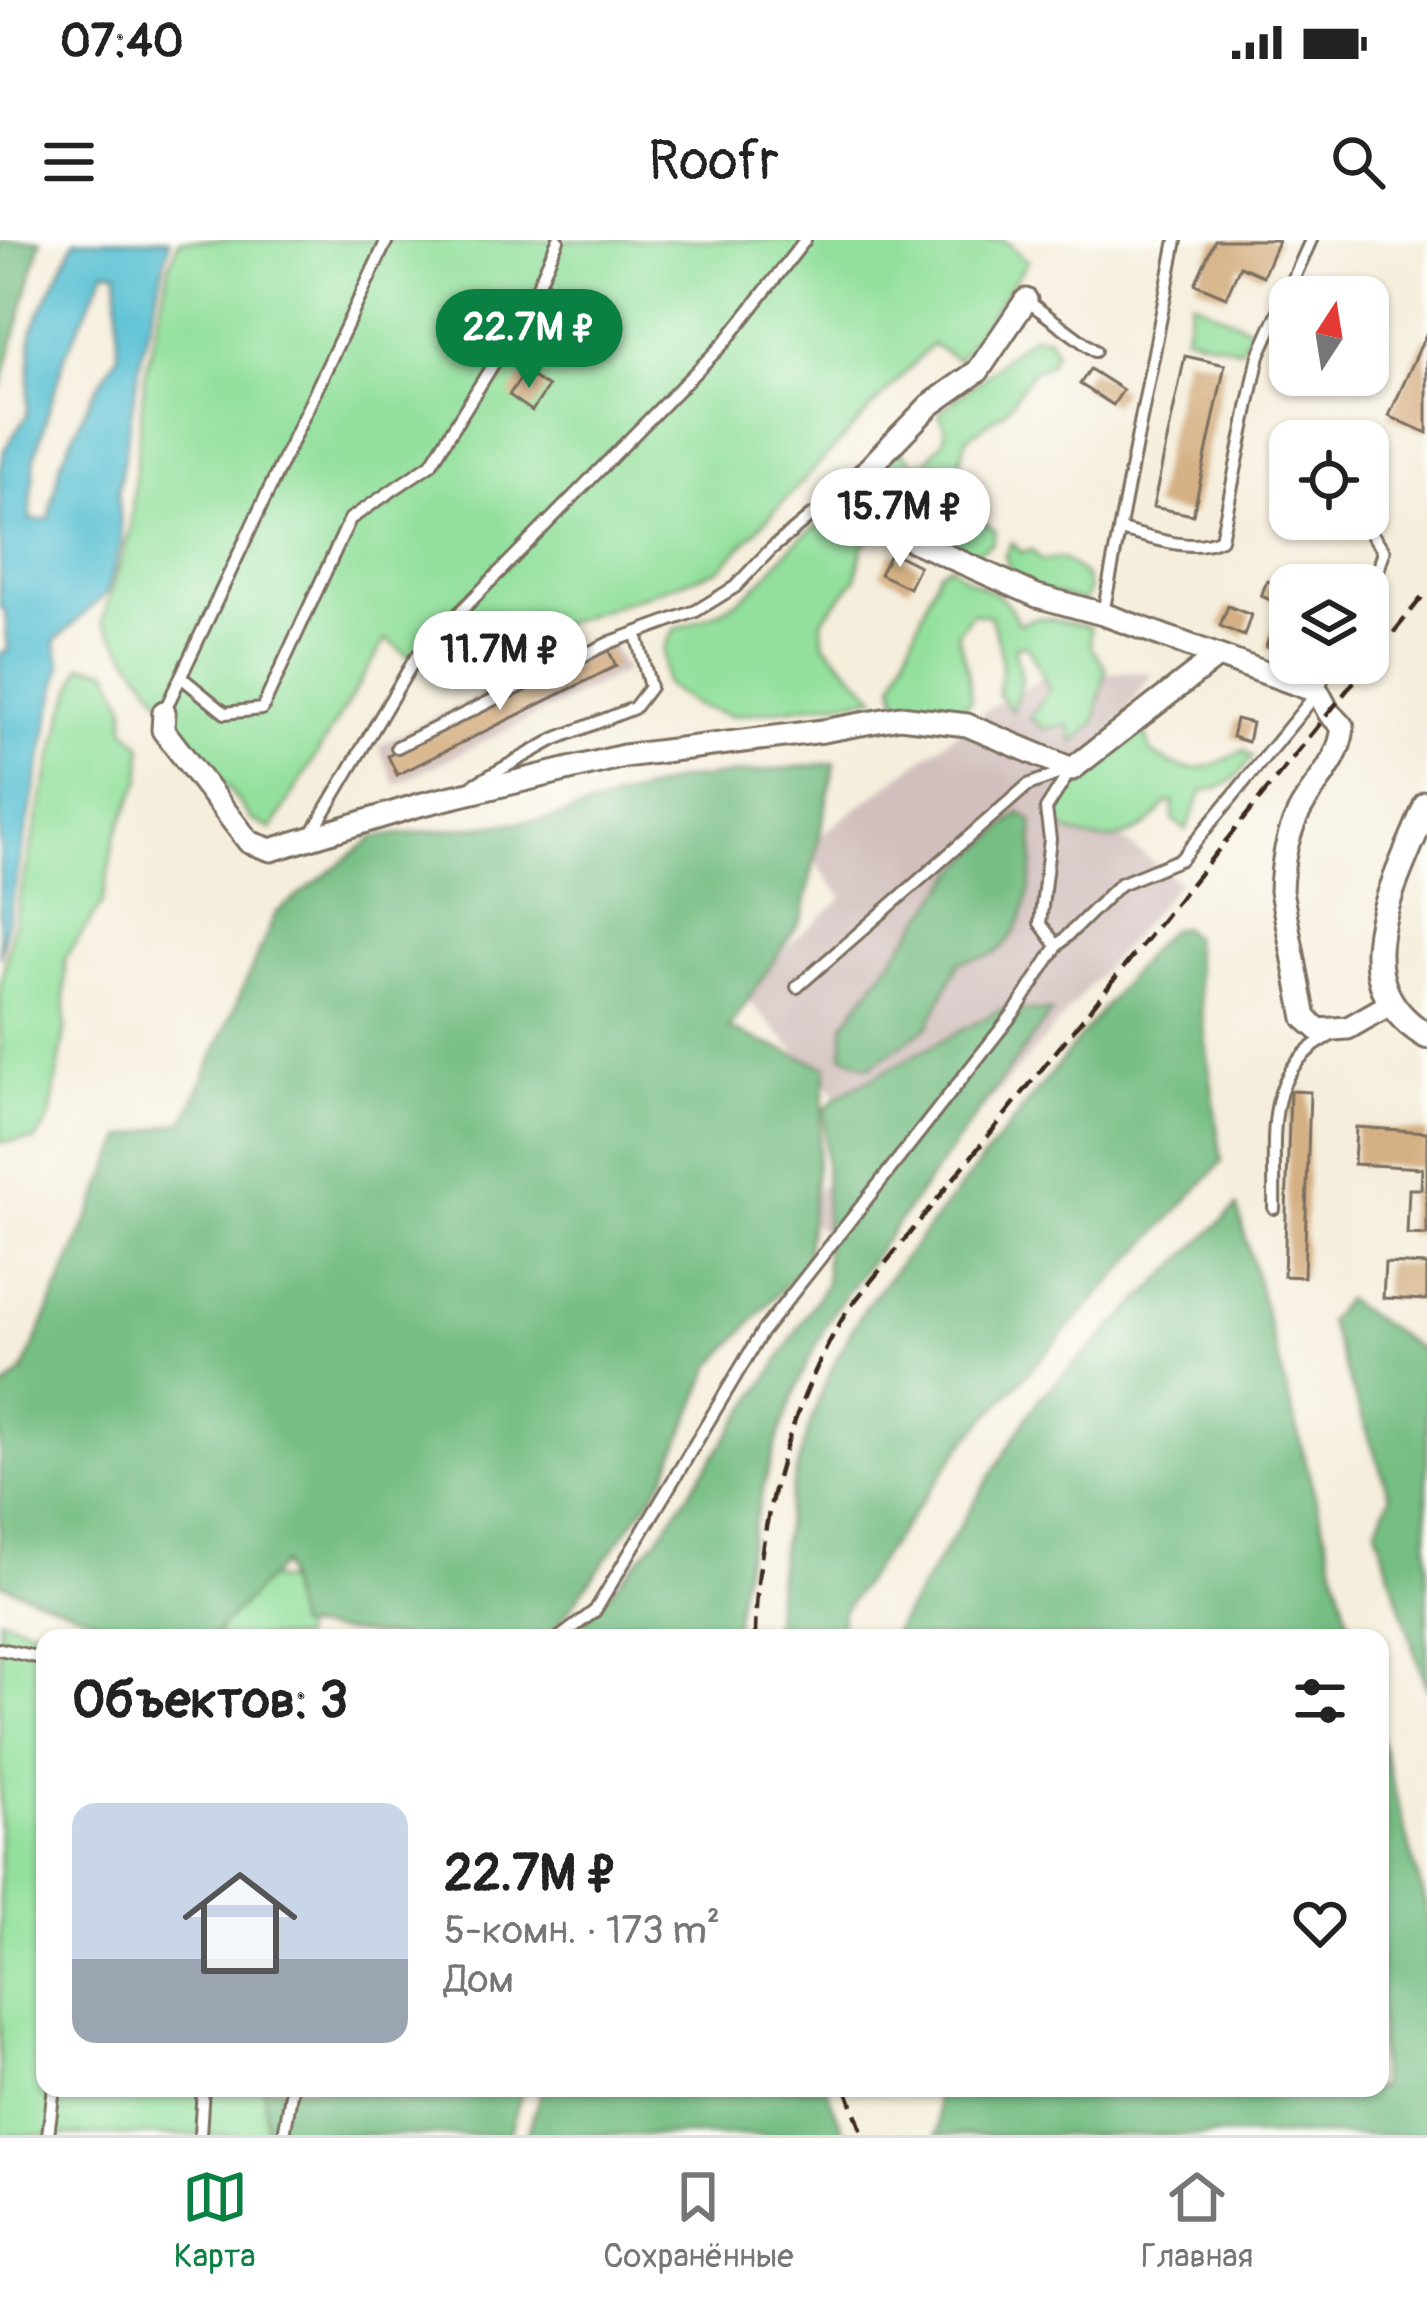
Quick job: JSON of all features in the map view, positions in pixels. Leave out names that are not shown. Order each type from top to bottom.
[{"type":"street","points":[[1026,300],[978,371],[917,418],[859,479],[842,509],[1037,596],[1103,614],[1318,692],[1343,727],[1342,736],[1337,758],[1299,811],[1286,846],[1281,891],[1305,1018],[1319,1030],[1348,1028],[1390,1004]]},
{"type":"street","points":[[164,712],[163,730],[249,842],[271,850],[456,796],[624,756],[900,717],[968,725],[1072,769],[1215,658]]},
{"type":"street","points":[[1427,804],[1386,911],[1377,963],[1390,1004],[1427,1036]]},
{"type":"lane","points":[[164,712],[387,240]]},
{"type":"lane","points":[[181,677],[225,713],[262,709],[350,519],[431,464],[528,308],[559,240]]},
{"type":"lane","points":[[310,838],[416,657],[724,342],[806,240]]},
{"type":"lane","points":[[1103,614],[1176,240]]},
{"type":"lane","points":[[1120,530],[1185,545],[1209,545],[1221,539],[1259,355],[1311,240]]},
{"type":"lane","points":[[1026,300],[1095,351]]},
{"type":"lane","points":[[397,747],[636,634],[696,611],[735,587],[812,515],[842,509]]},
{"type":"lane","points":[[456,796],[555,739],[634,708],[650,687],[636,634]]},
{"type":"lane","points":[[571,1629],[595,1611],[762,1332],[1016,1010],[1058,946],[1120,884],[1181,859],[1321,684]]},
{"type":"lane","points":[[1058,946],[1040,923],[1050,838],[1046,808],[1072,769]]},
{"type":"lane","points":[[796,987],[1028,785],[1072,769]]},
{"type":"lane","points":[[1274,1208],[1277,1110],[1283,1078],[1302,1052],[1348,1028]]},
{"type":"lane","points":[[0,1649],[36,1657]]},
{"type":"lane","points":[[48,2135],[53,2097]]},
{"type":"lane","points":[[200,2135],[202,2097]]},
{"type":"lane","points":[[284,2135],[290,2097]]},
{"type":"shaded area","points":[[606,633],[625,671],[396,785],[378,746]]},
{"type":"shaded area","points":[[1153,672],[1068,798],[1179,882],[853,1261],[800,1210],[869,1131],[738,989],[843,898],[804,848],[995,704],[1052,673]]},
{"type":"green space","points":[[0,240],[41,240],[0,391]]},
{"type":"green space","points":[[179,240],[1004,240],[1028,261],[958,360],[932,344],[720,569],[428,671],[386,639],[272,829],[252,820],[102,621],[130,531],[144,380]]},
{"type":"green space","points":[[1191,300],[1252,329],[1240,349],[1185,335]]},
{"type":"green space","points":[[1033,336],[1049,338],[1055,352],[1049,364],[1032,372],[1006,410],[967,438],[958,465],[961,505],[995,531],[992,543],[975,553],[956,548],[927,535],[901,514],[870,509],[864,493],[883,461],[902,451],[912,463],[925,463],[943,441],[946,429],[939,414]]},
{"type":"green space","points":[[838,519],[851,529],[870,528],[873,537],[863,545],[856,579],[822,620],[823,642],[876,697],[731,716],[694,705],[665,684],[664,648],[675,629],[736,602],[798,540]]},
{"type":"green space","points":[[1012,542],[1021,552],[1032,550],[1041,561],[1061,558],[1085,575],[1089,591],[1084,602],[1036,588],[1010,571],[1005,555]]},
{"type":"green space","points":[[950,565],[1005,601],[1018,624],[1038,617],[1090,627],[1091,647],[1106,668],[1095,723],[1073,743],[1069,725],[1044,729],[1030,718],[1049,689],[1027,645],[1014,646],[1022,680],[1012,712],[998,694],[1001,655],[990,616],[972,613],[957,634],[971,699],[960,711],[899,706],[894,684],[939,571]]},
{"type":"green space","points":[[82,665],[109,670],[125,705],[125,728],[142,746],[141,779],[115,837],[102,904],[65,958],[65,1030],[50,1117],[36,1140],[0,1142],[0,984],[64,713]]},
{"type":"green space","points":[[1144,727],[1150,751],[1175,765],[1207,767],[1244,750],[1253,757],[1226,785],[1203,790],[1186,830],[1173,820],[1173,802],[1143,827],[1115,839],[1085,837],[1056,823],[1066,792],[1086,764],[1113,742]]},
{"type":"green space","points":[[835,763],[802,918],[729,1029],[827,1067],[806,1262],[712,1366],[663,1481],[555,1629],[296,1627],[282,1564],[219,1629],[122,1629],[0,1584],[0,1392],[23,1371],[123,1138],[185,1121],[276,913],[375,837],[551,819],[679,780]]},
{"type":"green space","points":[[1020,813],[1032,821],[1032,873],[1024,911],[1007,943],[991,955],[959,962],[928,1026],[870,1067],[842,1055],[844,1024],[958,870]]},
{"type":"green space","points":[[1182,927],[1192,937],[1222,1162],[967,1439],[843,1611],[840,1629],[774,1629],[781,1551],[798,1466],[825,1384],[844,1344],[866,1306],[1170,929]]},
{"type":"green space","points":[[1002,1009],[1051,1012],[836,1308],[821,1336],[795,1393],[765,1483],[739,1591],[735,1629],[577,1629],[657,1539],[768,1378],[826,1283],[825,1109],[838,1096]]},
{"type":"green space","points":[[1237,1206],[1351,1629],[896,1629],[1038,1400]]},
{"type":"green space","points":[[1345,1299],[1427,1354],[1427,1690],[1376,1529],[1390,1496],[1328,1321]]},
{"type":"green space","points":[[249,1575],[303,1585],[301,1629],[221,1629]]},
{"type":"green space","points":[[0,1618],[36,1630],[36,2097],[274,2097],[268,2135],[0,2135]]},
{"type":"green space","points":[[1389,1770],[1427,1911],[1427,2135],[936,2135],[936,2097],[1389,2097]]},
{"type":"green space","points":[[264,2097],[520,2097],[509,2135],[266,2135]]},
{"type":"green space","points":[[539,2097],[830,2097],[845,2135],[527,2135]]},
{"type":"water","points":[[75,240],[170,240],[141,358],[118,491],[122,541],[107,593],[55,641],[61,665],[0,957],[0,653],[8,651],[5,612],[0,606],[0,475],[4,450],[27,415],[32,329]],"holes":[[[105,270],[117,271],[118,355],[91,397],[61,462],[49,519],[30,520],[35,456],[65,356]]]},
{"type":"building","points":[[1215,240],[1278,241],[1263,276],[1240,266],[1226,297],[1195,284]]},
{"type":"building","points":[[1427,332],[1427,433],[1389,416]]},
{"type":"building","points":[[1185,356],[1225,365],[1193,515],[1153,507]]},
{"type":"building","points":[[1090,369],[1123,390],[1113,405],[1080,384]]},
{"type":"building","points":[[525,372],[548,387],[532,411],[509,395]]},
{"type":"building","points":[[891,552],[919,566],[909,588],[880,574]]},
{"type":"building","points":[[1228,606],[1251,615],[1244,636],[1220,626]]},
{"type":"building","points":[[608,649],[616,666],[397,775],[388,756]]},
{"type":"building","points":[[1236,719],[1252,723],[1248,742],[1232,737]]},
{"type":"building","points":[[1290,1091],[1310,1092],[1304,1277],[1284,1276]]},
{"type":"building","points":[[1356,1127],[1427,1132],[1427,1235],[1407,1234],[1409,1189],[1421,1189],[1422,1168],[1354,1164]]},
{"type":"building","points":[[1385,1263],[1427,1265],[1427,1300],[1383,1298]]},
{"type":"railway","points":[[755,1629],[762,1553],[780,1468],[808,1387],[847,1311],[1427,591]]},
{"type":"railway","points":[[849,2097],[863,2135]]}]
